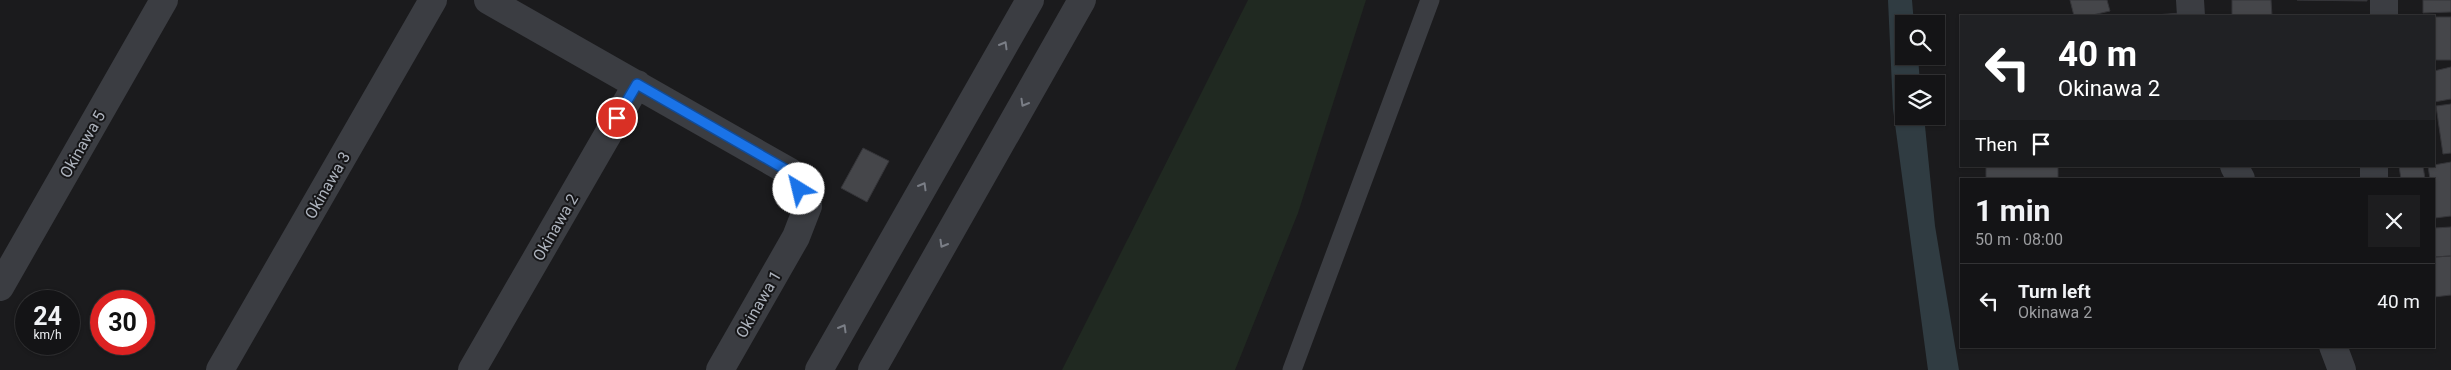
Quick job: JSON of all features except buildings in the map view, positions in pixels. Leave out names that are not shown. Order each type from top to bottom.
[{"type":"street","name":"Okinawa 5","points":[[0,288],[164,0]]},
{"type":"street","name":"Okinawa 3","points":[[220,370],[433,0]]},
{"type":"street","name":"Okinawa 1","points":[[488,0],[790,172],[808,206],[796,237],[720,370]]},
{"type":"street","points":[[819,370],[1030,0]]},
{"type":"street","points":[[872,370],[1082,0]]},
{"type":"street","points":[[2190,0],[2191,15]]},
{"type":"street","points":[[2384,0],[2384,15]]},
{"type":"street","name":"Okinawa 2","points":[[472,370],[637,84]]},
{"type":"street","points":[[2235,167],[2241,178]]},
{"type":"street","points":[[2334,348],[2342,370]]},
{"type":"lane","points":[[1292,370],[1430,0]]},
{"type":"shaded area","points":[[1248,0],[1366,0],[1298,213],[1235,370],[1062,370]]},
{"type":"shaded area","points":[[1888,0],[1912,0],[1913,15],[1895,15],[1895,65],[1919,65],[1919,75],[1895,75],[1895,124]]},
{"type":"shaded area","points":[[1895,125],[1925,125],[1935,226],[1959,370],[1928,370]]},
{"type":"route","points":[[617,118],[637,84],[790,172],[799,189]]}]
